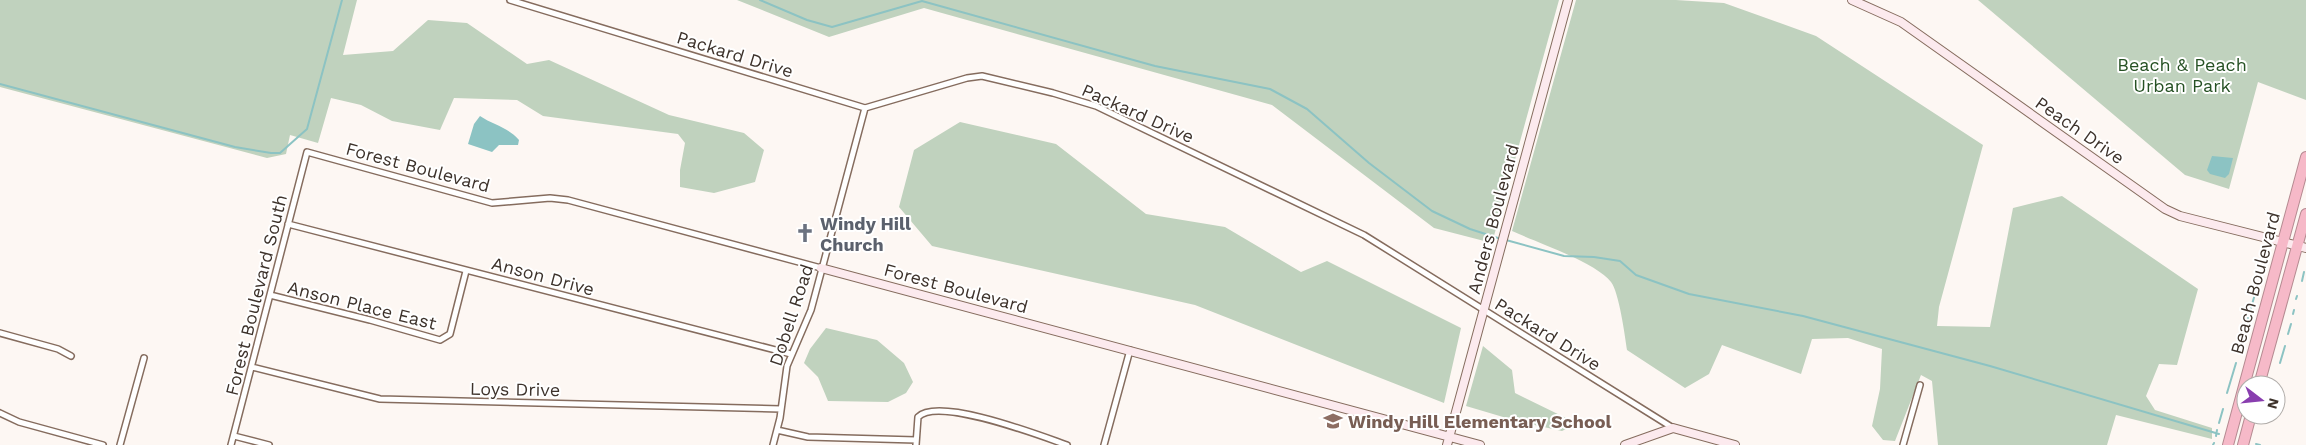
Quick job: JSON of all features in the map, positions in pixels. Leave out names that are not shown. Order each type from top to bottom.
[{"type":"highway","name":"Beach Boulevard","points":[[2228,445],[2306,158]]},
{"type":"highway","points":[[2263,375],[2302,247],[2306,214]]},
{"type":"highway","points":[[2243,445],[2248,425]]},
{"type":"street","name":"Packard Drive","points":[[510,0],[865,108],[967,78],[982,76],[1085,101],[1364,235],[1674,428]]},
{"type":"street","name":"Anders Boulevard","points":[[1447,445],[1568,0]]},
{"type":"street","name":"Peach Drive","points":[[1852,0],[1901,22],[2165,209],[2180,216],[2302,247]]},
{"type":"street","name":"Dobell Road","points":[[773,445],[791,354],[808,319],[865,108]]},
{"type":"street","name":"Forest Boulevard","points":[[307,152],[492,203],[550,198],[568,200],[1480,445]]},
{"type":"street","name":"Forest Boulevard South","points":[[231,445],[307,152]]},
{"type":"street","name":"Anson Drive","points":[[288,224],[791,354]]},
{"type":"street","name":"Anson Place East","points":[[270,296],[370,320],[440,340],[448,337],[466,271]]},
{"type":"street","points":[[0,333],[58,349],[71,356]]},
{"type":"street","points":[[1104,445],[1130,350]]},
{"type":"street","points":[[120,445],[144,358]]},
{"type":"street","name":"Loys Drive","points":[[252,366],[380,399],[781,409]]},
{"type":"street","points":[[1903,445],[1920,385]]},
{"type":"street","points":[[777,430],[808,437],[916,442],[918,417],[923,413],[931,412],[974,415],[1067,445]]},
{"type":"street","points":[[0,413],[19,422],[103,445]]},
{"type":"street","points":[[1625,445],[1674,428],[1735,445]]},
{"type":"street","points":[[234,436],[268,445]]},
{"type":"green space","points":[[0,0],[357,0],[343,55],[393,51],[428,20],[467,23],[527,64],[549,60],[669,115],[744,133],[764,150],[755,182],[714,193],[680,187],[680,170],[685,143],[678,134],[543,116],[517,100],[454,98],[440,130],[392,121],[361,105],[331,98],[318,143],[290,135],[286,154],[267,158],[0,87]]},
{"type":"green space","points":[[737,0],[1559,0],[1492,243],[1434,228],[1272,105],[924,8],[829,37]]},
{"type":"green space","points":[[1576,0],[1676,0],[1724,3],[1816,36],[1983,145],[1939,307],[1937,326],[1990,327],[2013,208],[2062,196],[2198,289],[2177,365],[2159,364],[2146,396],[2155,410],[2212,428],[2212,439],[2116,415],[2107,445],[1938,445],[1932,381],[1921,375],[1895,441],[1883,440],[1872,426],[1880,389],[1882,349],[1848,338],[1812,339],[1801,374],[1722,345],[1709,374],[1685,388],[1627,350],[1619,304],[1611,282],[1604,275],[1580,260],[1512,231]]},
{"type":"green space","name":"Beach & Peach Urban Park","points":[[1978,0],[2306,0],[2306,100],[2258,82],[2229,189],[2185,175]]},
{"type":"green space","points":[[960,122],[1056,144],[1146,214],[1225,227],[1301,272],[1327,261],[1461,328],[1444,403],[1195,305],[932,246],[899,207],[914,150]]},
{"type":"green space","points":[[826,328],[877,340],[904,363],[913,382],[906,393],[888,402],[828,401],[818,377],[804,363],[810,349]]},
{"type":"green space","points":[[1483,346],[1512,370],[1515,393],[1566,418],[1568,428],[1562,431],[1520,422],[1466,406]]},
{"type":"water","points":[[480,116],[510,132],[519,140],[518,145],[499,145],[492,152],[468,144],[474,124]]},
{"type":"water","points":[[2212,156],[2233,158],[2229,174],[2225,178],[2210,174],[2207,170]]},
{"type":"waterway","points":[[0,84],[235,147],[280,153],[307,129],[342,0]]},
{"type":"waterway","points":[[760,0],[807,20],[832,27],[922,1],[1155,66],[1270,89],[1307,109],[1369,163],[1432,211],[1470,229],[1501,239]]},
{"type":"waterway","points":[[1506,240],[1564,256],[1594,257],[1620,261],[1636,275],[1689,294],[1803,316],[1990,366],[2219,434]]},
{"type":"waterway","points":[[2302,281],[2304,272]]},
{"type":"waterway","points":[[2251,308],[2255,294]]},
{"type":"waterway","points":[[2293,314],[2294,310]]},
{"type":"waterway","points":[[2241,344],[2248,318]]},
{"type":"waterway","points":[[2288,334],[2291,324]]},
{"type":"waterway","points":[[2280,363],[2285,346]]},
{"type":"waterway","points":[[2227,393],[2236,363]]},
{"type":"waterway","points":[[2219,423],[2223,409]]},
{"type":"waterway","points":[[2216,436],[2217,430]]},
{"type":"waterway","points":[[2256,444],[2260,445]]},
{"type":"place","name":"Windy Hill Church","points":[[805,233]]},
{"type":"place","name":"Windy Hill Elementary School","points":[[1333,421]]}]
